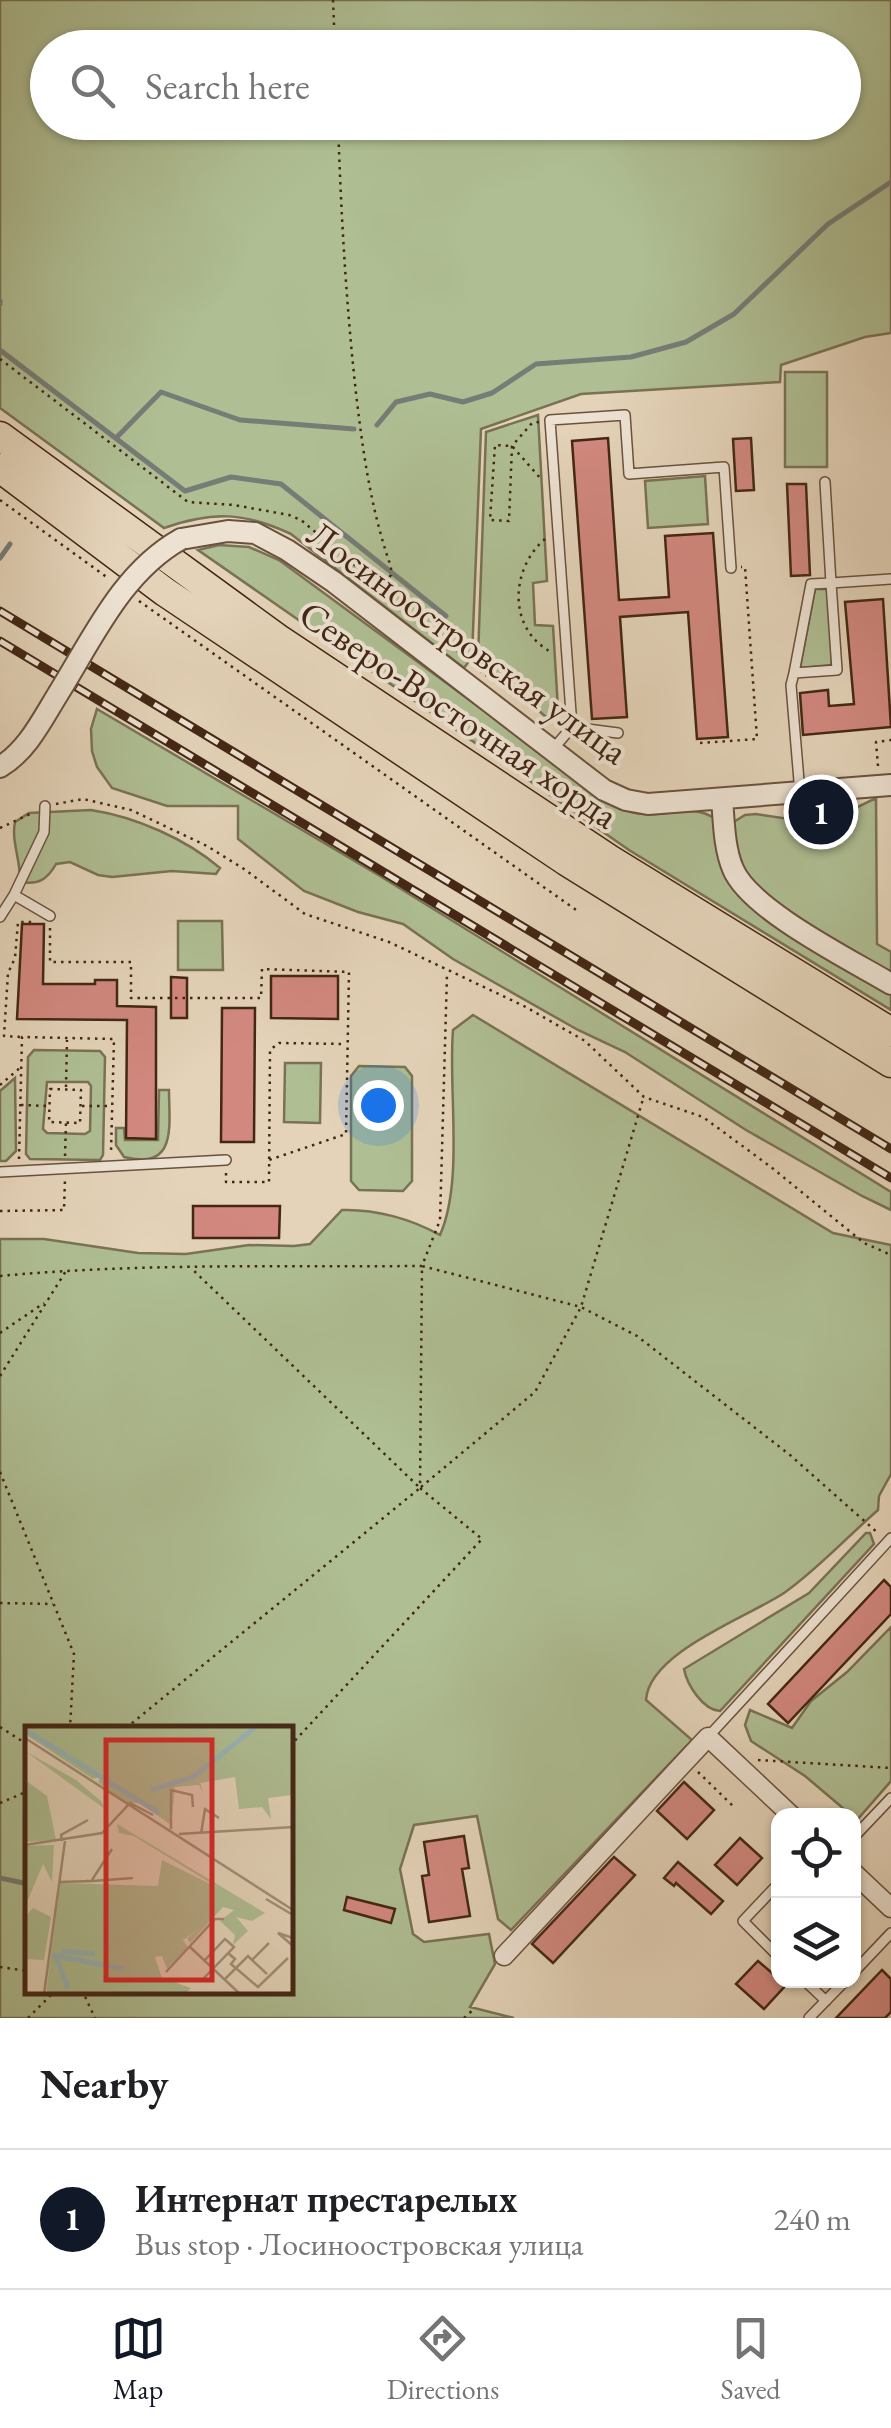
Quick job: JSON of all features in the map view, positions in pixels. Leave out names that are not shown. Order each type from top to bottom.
[{"type":"main road","name":"Северо-Восточная хорда","points":[[0,436],[181,570],[362,695],[625,869],[891,1032]]},
{"type":"main road","name":"Северо-Восточная хорда","points":[[0,468],[165,592],[566,862],[891,1063]]},
{"type":"street","name":"Лосиноостровская улица","points":[[0,767],[32,737],[135,575],[181,539],[228,531],[255,533],[287,550],[604,790],[626,800],[648,804],[891,786]]},
{"type":"street","points":[[722,799],[728,852],[745,890],[771,911],[891,984]]},
{"type":"street","points":[[504,1956],[708,1737],[783,1808]]},
{"type":"street","points":[[861,1880],[891,1908]]},
{"type":"lane","points":[[552,751],[572,727],[550,420],[625,415],[629,474],[724,468],[730,568]]},
{"type":"lane","points":[[794,673],[838,670],[825,482]]},
{"type":"lane","points":[[800,793],[791,685],[811,584],[891,579]]},
{"type":"lane","points":[[572,727],[618,733]]},
{"type":"lane","points":[[0,918],[44,832],[45,806]]},
{"type":"lane","points":[[14,895],[50,919]]},
{"type":"lane","points":[[0,1172],[226,1160]]},
{"type":"lane","points":[[708,1737],[889,1540]]},
{"type":"lane","points":[[861,1830],[891,1798]]},
{"type":"lane","points":[[771,1891],[743,1921],[771,1949]]},
{"type":"lane","points":[[861,1965],[891,1933]]},
{"type":"lane","points":[[812,1988],[826,2001]]},
{"type":"lane","points":[[810,2018],[838,1988]]},
{"type":"path","points":[[333,0],[334,30]]},
{"type":"path","points":[[339,140],[346,299],[374,520],[391,567],[391,575],[381,588]]},
{"type":"path","points":[[550,420],[532,423],[512,446],[509,521],[490,520],[495,445],[512,446],[556,496]]},
{"type":"path","points":[[0,500],[106,577]]},
{"type":"path","points":[[558,530],[541,541],[526,560],[518,582],[518,606],[526,628],[540,647],[567,661]]},
{"type":"path","points":[[700,743],[757,739],[745,567],[730,568]]},
{"type":"path","points":[[136,599],[580,912]]},
{"type":"path","points":[[878,766],[876,742],[891,740]]},
{"type":"path","points":[[0,828],[45,806],[84,799],[131,810],[207,846],[304,914],[389,942],[526,1007],[586,1041],[644,1097],[703,1117],[864,1243],[891,1255]]},
{"type":"path","points":[[111,1166],[114,1039],[4,1036],[8,973],[15,958],[18,922],[50,919],[50,962],[132,962],[131,998],[262,998],[262,969],[348,972],[346,1134],[269,1160]]},
{"type":"path","points":[[420,1488],[422,1266],[440,1220],[448,972]]},
{"type":"path","points":[[19,1171],[22,1037]]},
{"type":"path","points":[[66,1090],[67,1038]]},
{"type":"path","points":[[226,1160],[226,1182],[269,1182],[270,1050],[278,1043],[348,1044]]},
{"type":"path","points":[[0,1086],[21,1068]]},
{"type":"path","points":[[50,1089],[66,1090],[81,1090],[80,1123],[49,1122],[50,1089]]},
{"type":"path","points":[[128,1726],[535,1392],[581,1307],[644,1097]]},
{"type":"path","points":[[20,1106],[50,1106]]},
{"type":"path","points":[[81,1106],[112,1106]]},
{"type":"path","points":[[0,1211],[64,1210],[66,1122]]},
{"type":"path","points":[[0,1276],[190,1267],[422,1266],[581,1307],[637,1336],[790,1455],[889,1540]]},
{"type":"path","points":[[190,1267],[420,1488],[482,1539],[292,1744]]},
{"type":"path","points":[[0,1376],[67,1270]]},
{"type":"path","points":[[0,1333],[48,1300]]},
{"type":"path","points":[[0,1472],[74,1654],[70,1726]]},
{"type":"path","points":[[0,1603],[53,1604]]},
{"type":"path","points":[[0,1726],[25,1744]]},
{"type":"path","points":[[686,1760],[734,1807]]},
{"type":"path","points":[[754,1760],[891,1768]]},
{"type":"path","points":[[0,1802],[25,1792]]},
{"type":"path","points":[[0,1967],[25,1971]]},
{"type":"path","points":[[28,2018],[53,1993]]},
{"type":"path","points":[[83,1993],[92,2018]]},
{"type":"path","points":[[464,2018],[474,2008]]},
{"type":"green space","points":[[0,0],[891,0],[891,333],[865,337],[781,365],[780,382],[581,394],[481,429],[472,657],[464,668],[291,534],[258,521],[228,516],[164,528],[0,408]]},
{"type":"green space","points":[[785,372],[827,372],[827,467],[785,467]]},
{"type":"green space","points":[[538,415],[547,581],[533,583],[535,625],[553,626],[558,709],[546,717],[478,658],[486,432]]},
{"type":"green space","points":[[705,476],[708,524],[648,528],[645,481]]},
{"type":"green space","points":[[219,545],[249,547],[279,560],[614,806],[641,814],[700,812],[716,820],[727,868],[891,989],[891,1010],[629,850],[198,550]]},
{"type":"green space","points":[[815,589],[828,589],[832,665],[800,668]]},
{"type":"green space","points":[[97,709],[380,876],[891,1192],[891,1210],[746,1130],[625,1052],[578,1030],[453,959],[403,924],[304,891],[238,839],[238,806],[167,806],[112,788],[97,767],[92,751],[91,729]]},
{"type":"green space","points":[[876,798],[877,944],[891,952],[891,980],[774,907],[742,877],[732,823],[756,814],[789,819],[846,818],[847,812]]},
{"type":"green space","points":[[91,810],[160,831],[220,868],[216,874],[172,871],[112,877],[70,862],[56,864],[41,880],[20,882],[15,822],[29,813]]},
{"type":"green space","points":[[178,921],[222,921],[223,970],[178,970]]},
{"type":"green space","points":[[473,1015],[833,1233],[891,1245],[891,1474],[879,1496],[878,1510],[784,1593],[681,1651],[664,1666],[651,1683],[646,1700],[692,1740],[511,1930],[498,1919],[477,1816],[414,1825],[400,1869],[413,1934],[424,1942],[489,1934],[495,1964],[470,2007],[514,2018],[0,2018],[0,1239],[44,1239],[138,1253],[186,1254],[249,1245],[294,1246],[310,1244],[342,1210],[393,1216],[440,1235],[447,1213],[453,1162],[453,1030]]},
{"type":"green space","points":[[34,1050],[100,1051],[105,1057],[100,1160],[30,1159],[26,1154],[28,1057]],"holes":[[[47,1082],[88,1082],[90,1131],[47,1133],[43,1129]]]},
{"type":"green space","points":[[285,1063],[321,1063],[320,1123],[284,1122]]},
{"type":"green space","points":[[359,1066],[405,1067],[412,1076],[412,1181],[403,1191],[359,1190],[351,1181],[351,1076]]},
{"type":"green space","points":[[15,1078],[16,1151],[6,1161],[0,1161],[0,1091]]},
{"type":"green space","points":[[159,1090],[169,1090],[167,1142],[154,1157],[124,1157],[116,1145],[116,1128],[124,1128],[125,1140],[158,1140]]},
{"type":"green space","points":[[870,1533],[874,1544],[720,1711],[702,1701],[684,1669],[809,1593]]},
{"type":"green space","points":[[891,1627],[891,1781],[861,1815],[861,1808],[843,1808],[805,1776],[751,1741],[745,1725],[750,1710],[792,1728],[811,1701],[847,1672]]},
{"type":"building","points":[[608,438],[619,600],[669,597],[665,536],[713,533],[728,737],[697,739],[688,612],[620,617],[627,717],[592,719],[572,441]]},
{"type":"building","points":[[751,438],[754,490],[736,491],[733,439]]},
{"type":"building","points":[[787,484],[806,484],[810,575],[791,576]]},
{"type":"building","points":[[883,599],[891,727],[803,735],[800,693],[828,690],[829,706],[854,704],[845,602]]},
{"type":"building","points":[[22,924],[44,924],[43,984],[117,980],[117,1006],[156,1007],[156,1139],[126,1138],[127,1020],[17,1019]]},
{"type":"building","points":[[271,976],[338,976],[338,1019],[271,1018]]},
{"type":"building","points":[[171,977],[187,978],[187,1018],[171,1018]]},
{"type":"building","points":[[222,1008],[255,1008],[254,1142],[221,1142]]},
{"type":"building","points":[[193,1206],[280,1206],[279,1238],[193,1238]]},
{"type":"building","points":[[884,1580],[891,1587],[891,1614],[788,1723],[768,1704]]},
{"type":"building","points":[[684,1782],[714,1810],[687,1839],[657,1811]]},
{"type":"building","points":[[464,1836],[469,1868],[462,1869],[470,1916],[429,1922],[422,1876],[429,1875],[424,1842]]},
{"type":"building","points":[[740,1838],[762,1858],[737,1885],[715,1865]]},
{"type":"building","points":[[614,1857],[635,1875],[553,1963],[532,1944]]},
{"type":"building","points":[[678,1862],[723,1901],[711,1914],[676,1883],[674,1886],[664,1878]]},
{"type":"building","points":[[347,1897],[395,1909],[391,1923],[344,1910]]},
{"type":"building","points":[[758,1961],[771,1972],[771,1988],[783,1988],[764,2009],[736,1984]]},
{"type":"building","points":[[882,1970],[891,1979],[891,2012],[885,2018],[836,2018]]},
{"type":"waterway","points":[[377,425],[396,402],[430,394],[463,402],[492,393],[536,364],[631,357],[686,342],[734,314],[828,224],[891,182]]},
{"type":"waterway","points":[[0,350],[185,491],[231,477],[281,484],[446,616]]},
{"type":"waterway","points":[[117,437],[161,392],[240,420],[354,429]]},
{"type":"waterway","points":[[0,558],[10,544]]},
{"type":"waterway","points":[[0,1878],[25,1883]]},
{"type":"railway","points":[[0,611],[891,1149]]},
{"type":"railway","points":[[0,641],[891,1178]]},
{"type":"place","name":"Интернат престарелых","points":[[821,812]]}]
